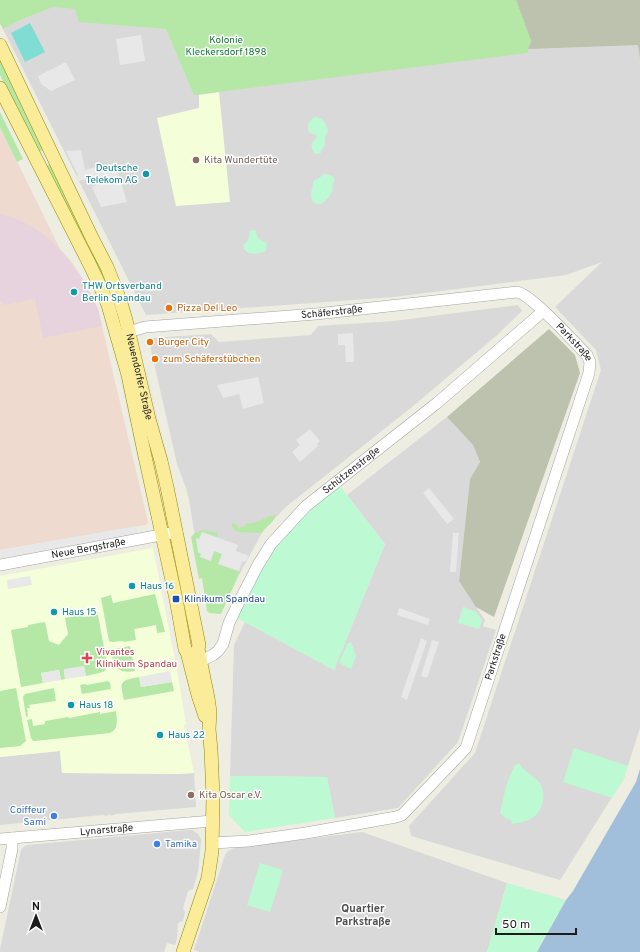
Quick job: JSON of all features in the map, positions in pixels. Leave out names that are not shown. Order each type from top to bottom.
[{"type":"main road","name":"Neuendorfer Straße","points":[[0,45],[107,267],[120,300],[149,419],[161,461],[176,532],[199,645],[195,663]]},
{"type":"main road","name":"Neuendorfer Straße","points":[[0,88],[73,231],[108,305],[128,375],[176,599],[185,648],[195,663],[208,698],[210,712],[209,729],[212,781],[211,859],[208,878],[183,952]]},
{"type":"street","name":"Schäferstraße","points":[[119,341],[129,332],[145,327],[316,314],[517,292],[529,298],[543,311]]},
{"type":"street","name":"Schützenstraße","points":[[195,663],[214,656],[223,644],[229,623],[258,565],[275,540],[306,506],[437,403],[543,311]]},
{"type":"street","name":"Parkstraße","points":[[212,843],[232,843],[306,833],[402,815],[466,748],[589,373],[590,362],[587,355],[543,311]]},
{"type":"street","name":"Neue Bergstraße","points":[[0,564],[176,532]]},
{"type":"street","name":"Lynarstraße","points":[[0,839],[212,821]]},
{"type":"street","points":[[0,907],[12,849],[12,838]]},
{"type":"shaded area","points":[[0,0],[640,0],[640,728],[624,778],[560,880],[411,836],[409,826],[475,753],[601,370],[596,350],[555,307],[602,262],[566,275],[394,297],[146,315],[0,23]]},
{"type":"shaded area","points":[[516,0],[640,0],[640,58],[638,45],[528,49],[531,41]]},
{"type":"shaded area","points":[[30,23],[45,52],[25,62],[11,33]]},
{"type":"shaded area","points":[[141,35],[145,61],[120,65],[116,39]]},
{"type":"shaded area","points":[[66,62],[75,80],[51,91],[41,84],[38,76]]},
{"type":"shaded area","name":"Kita Wundertüte","points":[[219,92],[230,202],[176,206],[157,118],[199,108],[199,95]]},
{"type":"shaded area","points":[[315,117],[324,121],[328,131],[325,137],[325,145],[321,150],[321,153],[315,154],[312,149],[312,144],[317,137],[316,135],[310,133],[308,126],[309,122]]},
{"type":"shaded area","points":[[0,127],[60,249],[71,261],[84,281],[98,309],[148,522],[146,525],[0,550]]},
{"type":"shaded area","points":[[81,150],[85,170],[104,165],[105,168],[116,166],[127,202],[101,207],[92,187],[99,184],[95,178],[79,181],[78,175],[66,151]]},
{"type":"shaded area","points":[[325,174],[333,177],[334,183],[332,185],[330,196],[322,204],[318,204],[313,201],[311,195],[313,182]]},
{"type":"shaded area","points":[[0,214],[15,218],[31,226],[45,235],[65,255],[84,281],[98,309],[102,326],[43,338],[35,299],[3,305],[3,302],[0,302]]},
{"type":"shaded area","points":[[256,230],[260,240],[267,243],[266,251],[252,254],[244,249],[243,245],[249,239],[249,231]]},
{"type":"shaded area","points":[[518,305],[522,311],[496,336],[412,407],[287,506],[264,529],[239,575],[201,573],[189,500],[177,464],[149,341],[151,338],[211,334],[219,342],[311,335],[318,326],[394,321]]},
{"type":"shaded area","points":[[549,329],[575,355],[580,373],[494,617],[476,607],[459,581],[470,479],[480,462],[473,445],[447,417]]},
{"type":"shaded area","points":[[353,333],[354,362],[346,362],[345,345],[338,345],[338,334]]},
{"type":"shaded area","points":[[147,370],[178,508],[175,509],[143,371]]},
{"type":"shaded area","points":[[122,376],[154,516],[151,516],[119,377]]},
{"type":"shaded area","points":[[258,377],[264,403],[243,409],[239,394],[223,398],[217,385]]},
{"type":"shaded area","points":[[447,417],[473,445],[480,462],[470,479],[459,581],[485,620],[483,626],[496,630],[458,742],[398,808],[335,818],[327,777],[230,776],[234,645],[245,622],[334,670],[385,544],[347,495]]},
{"type":"shaded area","points":[[310,429],[320,441],[317,444],[318,446],[300,462],[292,452],[300,445],[296,440]]},
{"type":"shaded area","points":[[339,485],[385,544],[334,670],[237,618],[270,553],[307,511]]},
{"type":"shaded area","points":[[429,488],[454,519],[447,524],[423,493]]},
{"type":"shaded area","points":[[137,526],[138,535],[0,559],[0,550]]},
{"type":"shaded area","points":[[202,532],[238,545],[236,551],[249,556],[246,561],[242,562],[239,571],[218,564],[222,554],[214,551],[211,561],[200,557],[201,554],[198,552],[196,538],[199,539]]},
{"type":"shaded area","points":[[453,533],[459,533],[456,572],[450,572]]},
{"type":"shaded area","name":"Vivantes Klinikum Spandau","points":[[153,548],[176,665],[186,724],[184,725],[194,773],[62,773],[60,751],[0,757],[0,576]]},
{"type":"shaded area","points":[[30,576],[32,585],[8,589],[7,580]]},
{"type":"shaded area","points":[[463,607],[476,612],[482,620],[479,629],[458,623]]},
{"type":"shaded area","points":[[399,608],[430,619],[428,625],[397,615]]},
{"type":"shaded area","points":[[421,638],[427,641],[407,700],[401,697]]},
{"type":"shaded area","points":[[432,640],[439,642],[427,678],[421,676]]},
{"type":"shaded area","points":[[351,642],[356,656],[351,669],[339,663],[347,644]]},
{"type":"shaded area","points":[[84,666],[86,676],[65,679],[64,669]]},
{"type":"shaded area","points":[[59,670],[61,680],[43,683],[41,673]]},
{"type":"shaded area","points":[[170,671],[172,682],[141,687],[139,677]]},
{"type":"shaded area","points":[[574,748],[628,766],[624,778],[612,798],[563,782]]},
{"type":"shaded area","points":[[60,751],[62,773],[194,773],[196,807],[0,825],[0,757]]},
{"type":"shaded area","points":[[519,763],[539,782],[542,787],[543,803],[538,813],[534,817],[527,821],[511,824],[512,821],[500,813],[506,786],[514,766]]},
{"type":"shaded area","points":[[640,769],[640,952],[537,952],[636,782]]},
{"type":"shaded area","points":[[230,776],[327,777],[335,818],[245,832],[229,815]]},
{"type":"shaded area","points":[[192,830],[198,834],[201,839],[198,872],[193,889],[188,891],[183,908],[185,912],[183,921],[178,923],[175,945],[167,943],[164,952],[0,952],[21,850],[25,846]]},
{"type":"shaded area","points":[[362,832],[507,883],[487,952],[199,952],[194,950],[225,855],[228,851],[234,848]]},
{"type":"shaded area","points":[[260,863],[283,870],[270,912],[247,905]]},
{"type":"shaded area","points":[[507,883],[566,900],[537,952],[487,952]]},
{"type":"green space","name":"Kolonie Kleckersdorf 1898","points":[[0,0],[516,0],[531,41],[528,53],[194,95],[166,29],[79,22],[75,9],[53,7],[22,19],[3,29],[0,23]]},
{"type":"green space","points":[[0,60],[43,150],[39,152],[0,75]]},
{"type":"green space","points":[[0,112],[23,159],[17,162],[0,127]]},
{"type":"green space","points":[[52,164],[71,202],[121,313],[115,314],[46,166]]},
{"type":"green space","points":[[276,514],[274,519],[262,533],[239,532],[232,527],[232,523],[236,524],[238,528],[244,527],[245,524],[257,522]]},
{"type":"green space","points":[[204,530],[218,533],[217,537],[202,532],[214,551],[222,554],[219,564],[240,572],[221,614],[209,613],[207,611],[202,578],[199,579],[191,537],[195,533]]},
{"type":"green space","points":[[155,594],[165,632],[157,633],[156,625],[134,629],[136,640],[124,642],[109,641],[101,598],[111,595],[113,603]]},
{"type":"green space","points":[[83,615],[83,617],[98,615],[107,668],[103,672],[86,676],[84,666],[64,670],[65,679],[61,680],[59,670],[41,673],[43,683],[21,687],[11,630],[45,622],[49,641],[59,645],[68,634],[65,618]]},
{"type":"green space","points":[[130,646],[135,671],[129,672],[117,668],[113,661],[111,651],[113,649]]},
{"type":"green space","points":[[139,677],[141,687],[172,682],[174,691],[124,700],[122,683],[124,681]]},
{"type":"green space","points":[[108,681],[111,689],[82,694],[80,685]]},
{"type":"green space","points":[[16,688],[26,741],[20,746],[0,748],[0,691]]},
{"type":"green space","points":[[54,688],[56,701],[29,705],[30,708],[27,708],[28,716],[26,717],[23,697],[25,694]]},
{"type":"green space","points":[[116,711],[116,727],[110,733],[35,741],[31,738],[27,720],[32,719],[33,726],[45,724],[45,721],[100,712],[100,714]]},
{"type":"place","name":"Kita Wundertüte","points":[[196,160]]},
{"type":"place","name":"Deutsche Telekom AG","points":[[146,174]]},
{"type":"place","name":"THW Ortsverband Berlin Spandau","points":[[74,292]]},
{"type":"place","name":"Pizza Del Leo","points":[[169,308]]},
{"type":"place","name":"Burger City","points":[[150,342]]},
{"type":"place","name":"zum Schäferstübchen","points":[[155,359]]},
{"type":"place","name":"Haus 16","points":[[132,586]]},
{"type":"place","name":"Klinikum Spandau","points":[[176,599]]},
{"type":"place","name":"Haus 15","points":[[54,612]]},
{"type":"place","name":"Vivantes Klinikum Spandau","points":[[87,658]]},
{"type":"place","name":"Haus 18","points":[[71,705]]},
{"type":"place","name":"Haus 22","points":[[160,735]]},
{"type":"place","name":"Kita Oscar e.V.","points":[[191,795]]},
{"type":"place","name":"Coiffeur Sami","points":[[54,816]]},
{"type":"place","name":"Tamika","points":[[157,844]]},
{"type":"district","name":"Quartier Parkstraße","points":[[363,915]]}]
